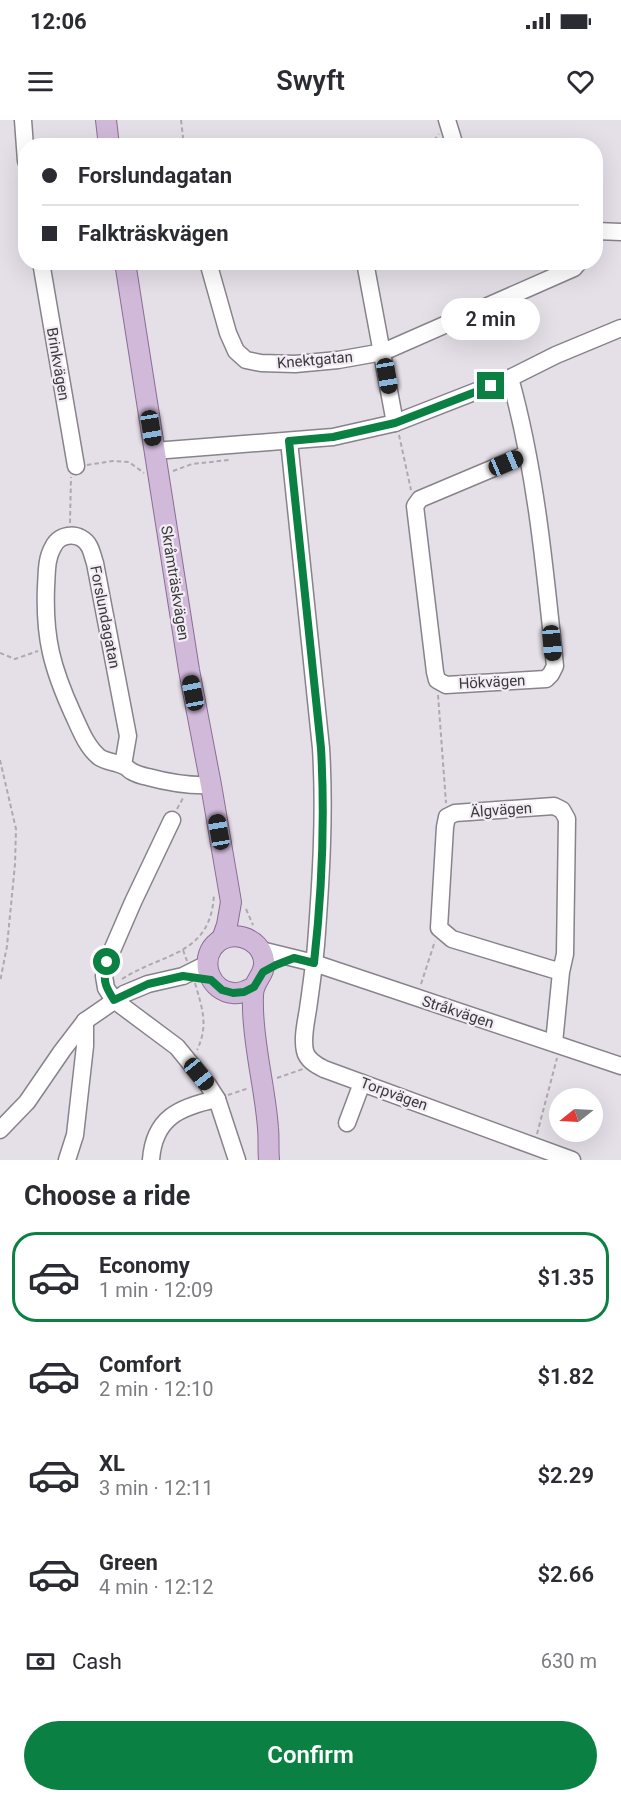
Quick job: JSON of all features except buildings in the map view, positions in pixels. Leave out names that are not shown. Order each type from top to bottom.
[{"type":"main road","points":[[106,120],[108,138]]},
{"type":"main road","name":"Skråmträskvägen","points":[[126,270],[189,670],[211,785],[222,898],[227,925],[222,939]]},
{"type":"main road","name":"Skråmträskvägen","points":[[222,898],[257,946]]},
{"type":"main road","points":[[201,977],[214,945],[222,939],[233,936],[243,937],[257,946],[264,961],[253,1007],[256,1046],[268,1127],[269,1160]]},
{"type":"main road","points":[[201,977],[233,993],[244,992],[259,980]]},
{"type":"main road","points":[[201,977],[239,1013],[256,1046]]},
{"type":"street","points":[[23,120],[24,138]]},
{"type":"street","points":[[447,120],[452,138]]},
{"type":"street","points":[[603,231],[621,232]]},
{"type":"street","name":"Brinkvägen","points":[[42,270],[76,466]]},
{"type":"street","name":"Knektgatan","points":[[210,270],[228,333],[236,351],[246,360],[295,364],[338,360],[383,352]]},
{"type":"street","points":[[367,270],[395,423]]},
{"type":"street","points":[[383,352],[569,270]]},
{"type":"street","points":[[154,451],[333,437],[395,423],[510,378],[556,355],[620,333]]},
{"type":"street","name":"Hökvägen","points":[[415,506],[437,680],[446,685],[546,679],[552,674],[555,666],[546,572],[527,454],[510,378]]},
{"type":"street","points":[[289,441],[324,796],[314,963]]},
{"type":"street","points":[[415,506],[420,499],[527,454]]},
{"type":"street","points":[[70,534],[63,536],[53,545],[48,561],[46,635],[58,680],[82,735],[100,758],[113,764],[123,765],[133,773],[169,783],[190,786],[211,785]]},
{"type":"street","name":"Forslundagatan","points":[[70,534],[89,545],[95,563],[128,736],[123,765]]},
{"type":"street","name":"Älgvägen","points":[[447,817],[455,813],[554,806],[562,810],[567,819],[564,954],[554,1043]]},
{"type":"street","points":[[447,817],[440,928],[452,939],[561,972]]},
{"type":"street","points":[[172,820],[133,902],[107,962],[104,976],[110,994],[177,1047],[208,1085],[217,1099],[237,1160]]},
{"type":"street","name":"Stråkvägen","points":[[257,946],[621,1066]]},
{"type":"street","points":[[259,980],[276,965],[294,958]]},
{"type":"street","name":"Torpvägen","points":[[314,963],[304,1032],[304,1049],[311,1061],[324,1069],[572,1160]]},
{"type":"street","points":[[0,1130],[27,1102],[85,1021],[110,994],[148,984],[201,977]]},
{"type":"street","points":[[68,1160],[75,1135],[85,1046],[85,1021]]},
{"type":"street","points":[[347,1123],[362,1083]]},
{"type":"street","points":[[151,1160],[155,1136],[171,1116],[184,1108],[217,1099]]},
{"type":"path","points":[[181,120],[182,138]]},
{"type":"path","points":[[395,423],[415,506]]},
{"type":"path","points":[[70,534],[70,478],[76,466],[113,461],[129,462],[149,476]]},
{"type":"path","points":[[0,653],[15,658],[49,648]]},
{"type":"path","points":[[437,680],[447,817]]},
{"type":"path","points":[[0,760],[16,829],[7,946],[0,982]]},
{"type":"path","points":[[110,994],[131,974],[194,943],[222,898]]},
{"type":"path","points":[[416,998],[440,928]]},
{"type":"path","points":[[183,950],[201,977],[205,1026],[202,1039],[190,1063]]},
{"type":"path","points":[[534,1145],[557,1058],[554,1043]]},
{"type":"route","points":[[107,962],[104,976],[106,988],[114,1000],[148,984],[183,976],[211,980],[222,990],[233,993],[244,992],[254,987],[263,972],[276,965],[294,958],[314,963],[324,796],[289,441],[333,437],[395,423],[491,386]]}]
